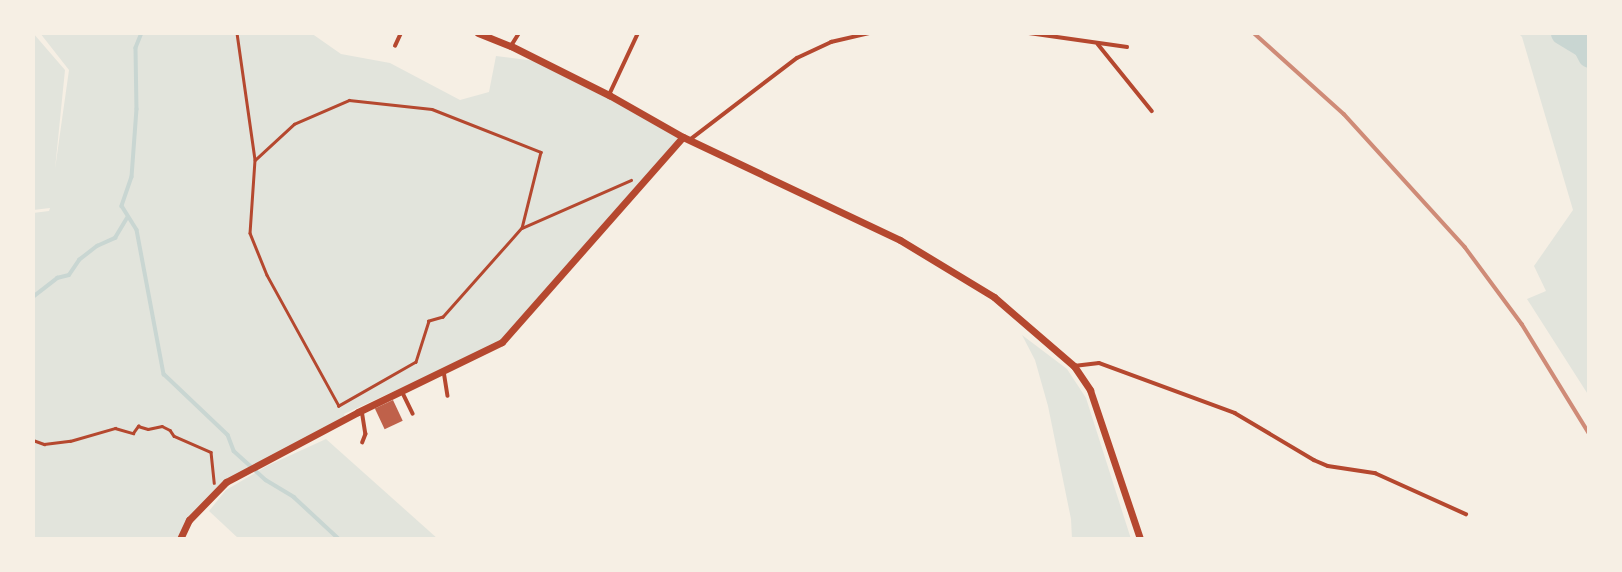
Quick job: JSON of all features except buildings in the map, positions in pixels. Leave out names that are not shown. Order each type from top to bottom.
[{"type":"street","points":[[484,34],[609,95],[686,139],[843,211],[951,268],[994,297],[1074,366],[1090,390],[1105,428],[1140,539]]},
{"type":"street","points":[[180,539],[189,520],[216,489],[346,418],[502,342],[654,170],[686,139]]},
{"type":"lane","points":[[395,46],[401,33]]},
{"type":"lane","points":[[511,46],[519,33]]},
{"type":"lane","points":[[609,95],[638,33]]},
{"type":"lane","points":[[686,139],[796,58],[831,42],[870,33]]},
{"type":"lane","points":[[1029,33],[1127,47]]},
{"type":"lane","points":[[1097,43],[1152,111]]},
{"type":"lane","points":[[1074,366],[1099,363],[1235,413],[1314,460],[1328,466],[1375,473],[1465,514]]},
{"type":"lane","points":[[444,370],[448,396]]},
{"type":"lane","points":[[402,390],[413,414]]},
{"type":"lane","points":[[362,410],[366,434],[363,442]]},
{"type":"path","points":[[237,33],[255,160],[250,233],[267,275],[346,418]]},
{"type":"path","points":[[255,160],[295,124],[349,100],[432,109],[541,152],[522,228]]},
{"type":"path","points":[[339,406],[416,362],[429,321],[443,317],[522,228],[654,170]]},
{"type":"path","points":[[33,440],[44,444],[115,428],[133,433],[138,426],[148,429],[162,426],[174,436],[211,452],[213,482]]},
{"type":"shaded area","points":[[33,33],[65,70],[55,169],[69,70],[40,33],[311,33],[341,54],[390,63],[460,100],[489,92],[496,56],[543,62],[683,137],[502,342],[344,414],[346,418],[216,489],[180,539],[33,539],[33,213],[49,211],[50,208],[33,210]]},
{"type":"shaded area","points":[[1518,33],[1589,33],[1589,396],[1527,299],[1546,291],[1534,266],[1573,210],[1522,37]]},
{"type":"shaded area","points":[[1022,335],[1067,369],[1086,398],[1131,539],[1072,539],[1071,519],[1048,406],[1035,360]]},
{"type":"shaded area","points":[[326,439],[438,539],[239,539],[209,511],[226,490],[267,466]]},
{"type":"waterway","points":[[142,33],[136,48],[137,109],[132,177],[122,206],[137,230],[164,374],[228,435],[234,451],[266,480],[294,497],[339,539]]},
{"type":"waterway","points":[[1562,33],[1584,46],[1589,56]]},
{"type":"waterway","points":[[33,297],[57,278],[69,275],[79,260],[97,246],[115,238],[127,218]]},
{"type":"railway","points":[[1254,33],[1344,114],[1465,247],[1522,324],[1589,433]]}]
